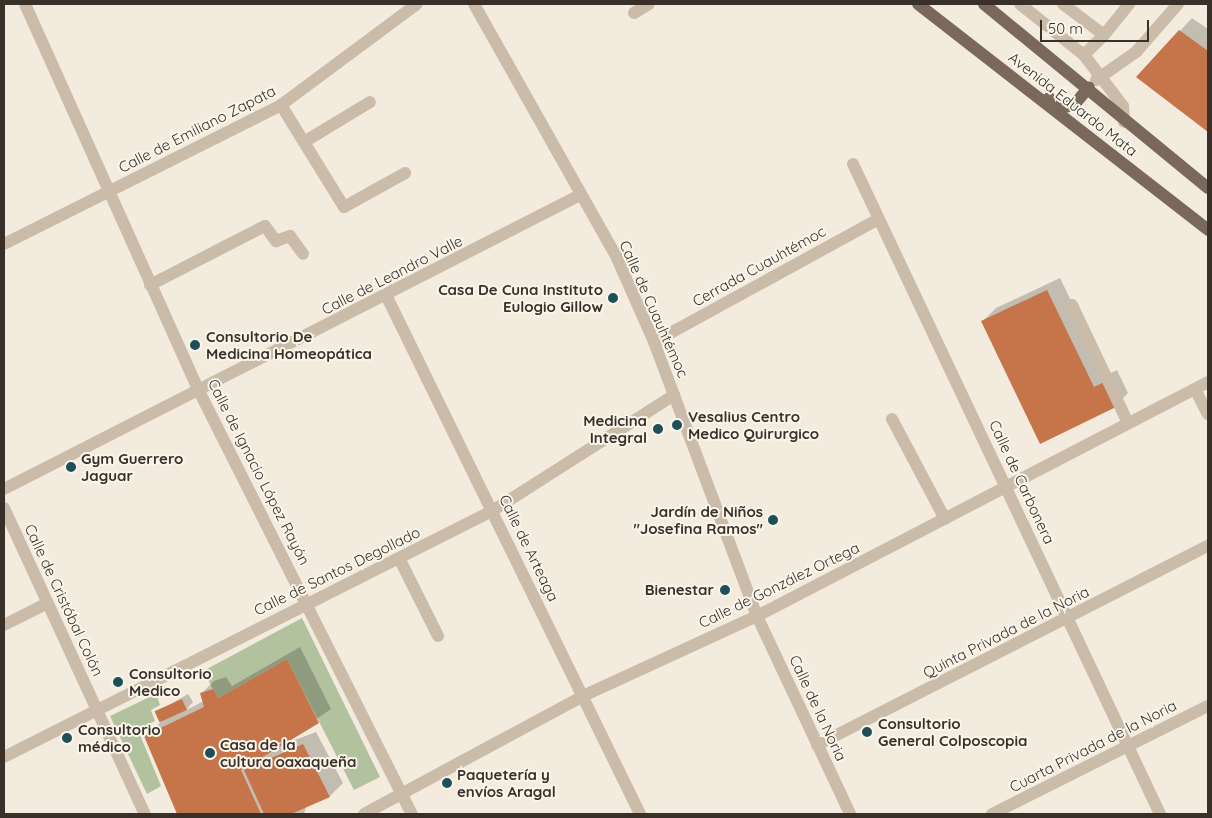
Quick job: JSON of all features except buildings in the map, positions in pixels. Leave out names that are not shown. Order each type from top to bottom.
[{"type":"main road","name":"Avenida Eduardo Mata","points":[[918,4],[1208,230]]},
{"type":"main road","name":"Avenida Eduardo Mata","points":[[984,4],[1089,87],[1124,122],[1208,188]]},
{"type":"main road","points":[[983,55],[1007,62],[1064,107],[1074,105],[1089,87]]},
{"type":"street","name":"Calle de Ignacio López Rayón","points":[[25,4],[199,391],[308,603],[412,814]]},
{"type":"street","name":"Calle de Emiliano Zapata","points":[[4,244],[281,105],[417,4]]},
{"type":"street","name":"Calle de Cuauhtémoc","points":[[474,4],[617,258],[654,342],[757,616]]},
{"type":"street","points":[[634,13],[649,4]]},
{"type":"street","points":[[1020,4],[1084,55],[1123,106],[1124,122]]},
{"type":"street","points":[[1063,4],[1104,35]]},
{"type":"street","points":[[1084,55],[1104,35],[1129,4]]},
{"type":"street","points":[[1089,87],[1100,75],[1136,52],[1178,4]]},
{"type":"street","points":[[304,142],[370,102]]},
{"type":"street","points":[[281,105],[344,207],[405,173]]},
{"type":"street","name":"Calle de Carbonera","points":[[853,164],[1160,814]]},
{"type":"street","name":"Calle de Leandro Valle","points":[[4,489],[386,297],[580,195]]},
{"type":"street","name":"Cerrada Cuauhtémoc","points":[[654,342],[879,219]]},
{"type":"street","points":[[150,285],[265,226],[276,241],[290,236],[303,254]]},
{"type":"street","name":"Calle de Arteaga","points":[[386,297],[640,814]]},
{"type":"street","points":[[1072,305],[1128,423]]},
{"type":"street","name":"Calle de González Ortega","points":[[364,814],[583,696],[757,616],[1208,382]]},
{"type":"street","points":[[1195,389],[1208,414]]},
{"type":"street","name":"Calle de Santos Degollado","points":[[4,757],[308,603],[400,560],[492,511],[674,395]]},
{"type":"street","points":[[892,419],[945,519]]},
{"type":"street","name":"Calle de Cristóbal Colón","points":[[4,508],[46,604],[145,814]]},
{"type":"street","name":"Quinta Privada de la Noria","points":[[817,745],[1069,619],[1208,546]]},
{"type":"street","points":[[400,560],[438,636]]},
{"type":"street","points":[[4,624],[46,604]]},
{"type":"street","name":"Calle de la Noria","points":[[757,616],[850,814]]},
{"type":"street","name":"Cuarta Privada de la Noria","points":[[992,814],[1208,706]]},
{"type":"green space","points":[[302,618],[380,777],[354,790],[287,659],[218,698],[203,671]]},
{"type":"green space","points":[[156,694],[160,705],[151,710],[155,721],[138,730],[161,786],[147,794],[110,716]]},
{"type":"place","name":"Casa De Cuna Instituto Eulogio Gillow","points":[[613,298]]},
{"type":"place","name":"Consultorio De Medicina Homeopática","points":[[195,345]]},
{"type":"place","name":"Vesalius Centro Medico Quirurgico","points":[[677,425]]},
{"type":"place","name":"Medicina Integral","points":[[658,429]]},
{"type":"place","name":"Gym Guerrero Jaguar","points":[[71,467]]},
{"type":"place","name":"Jardín de Niños \"Josefina Ramos\"","points":[[773,520]]},
{"type":"place","name":"Bienestar","points":[[725,590]]},
{"type":"place","name":"Consultorio Medico","points":[[118,682]]},
{"type":"place","name":"Consultorio General Colposcopia","points":[[867,732]]},
{"type":"place","name":"Consultorio médico","points":[[67,738]]},
{"type":"place","name":"Casa de la cultura oaxaqueña","points":[[210,753]]},
{"type":"place","name":"Paquetería y envíos Aragal","points":[[447,783]]}]
